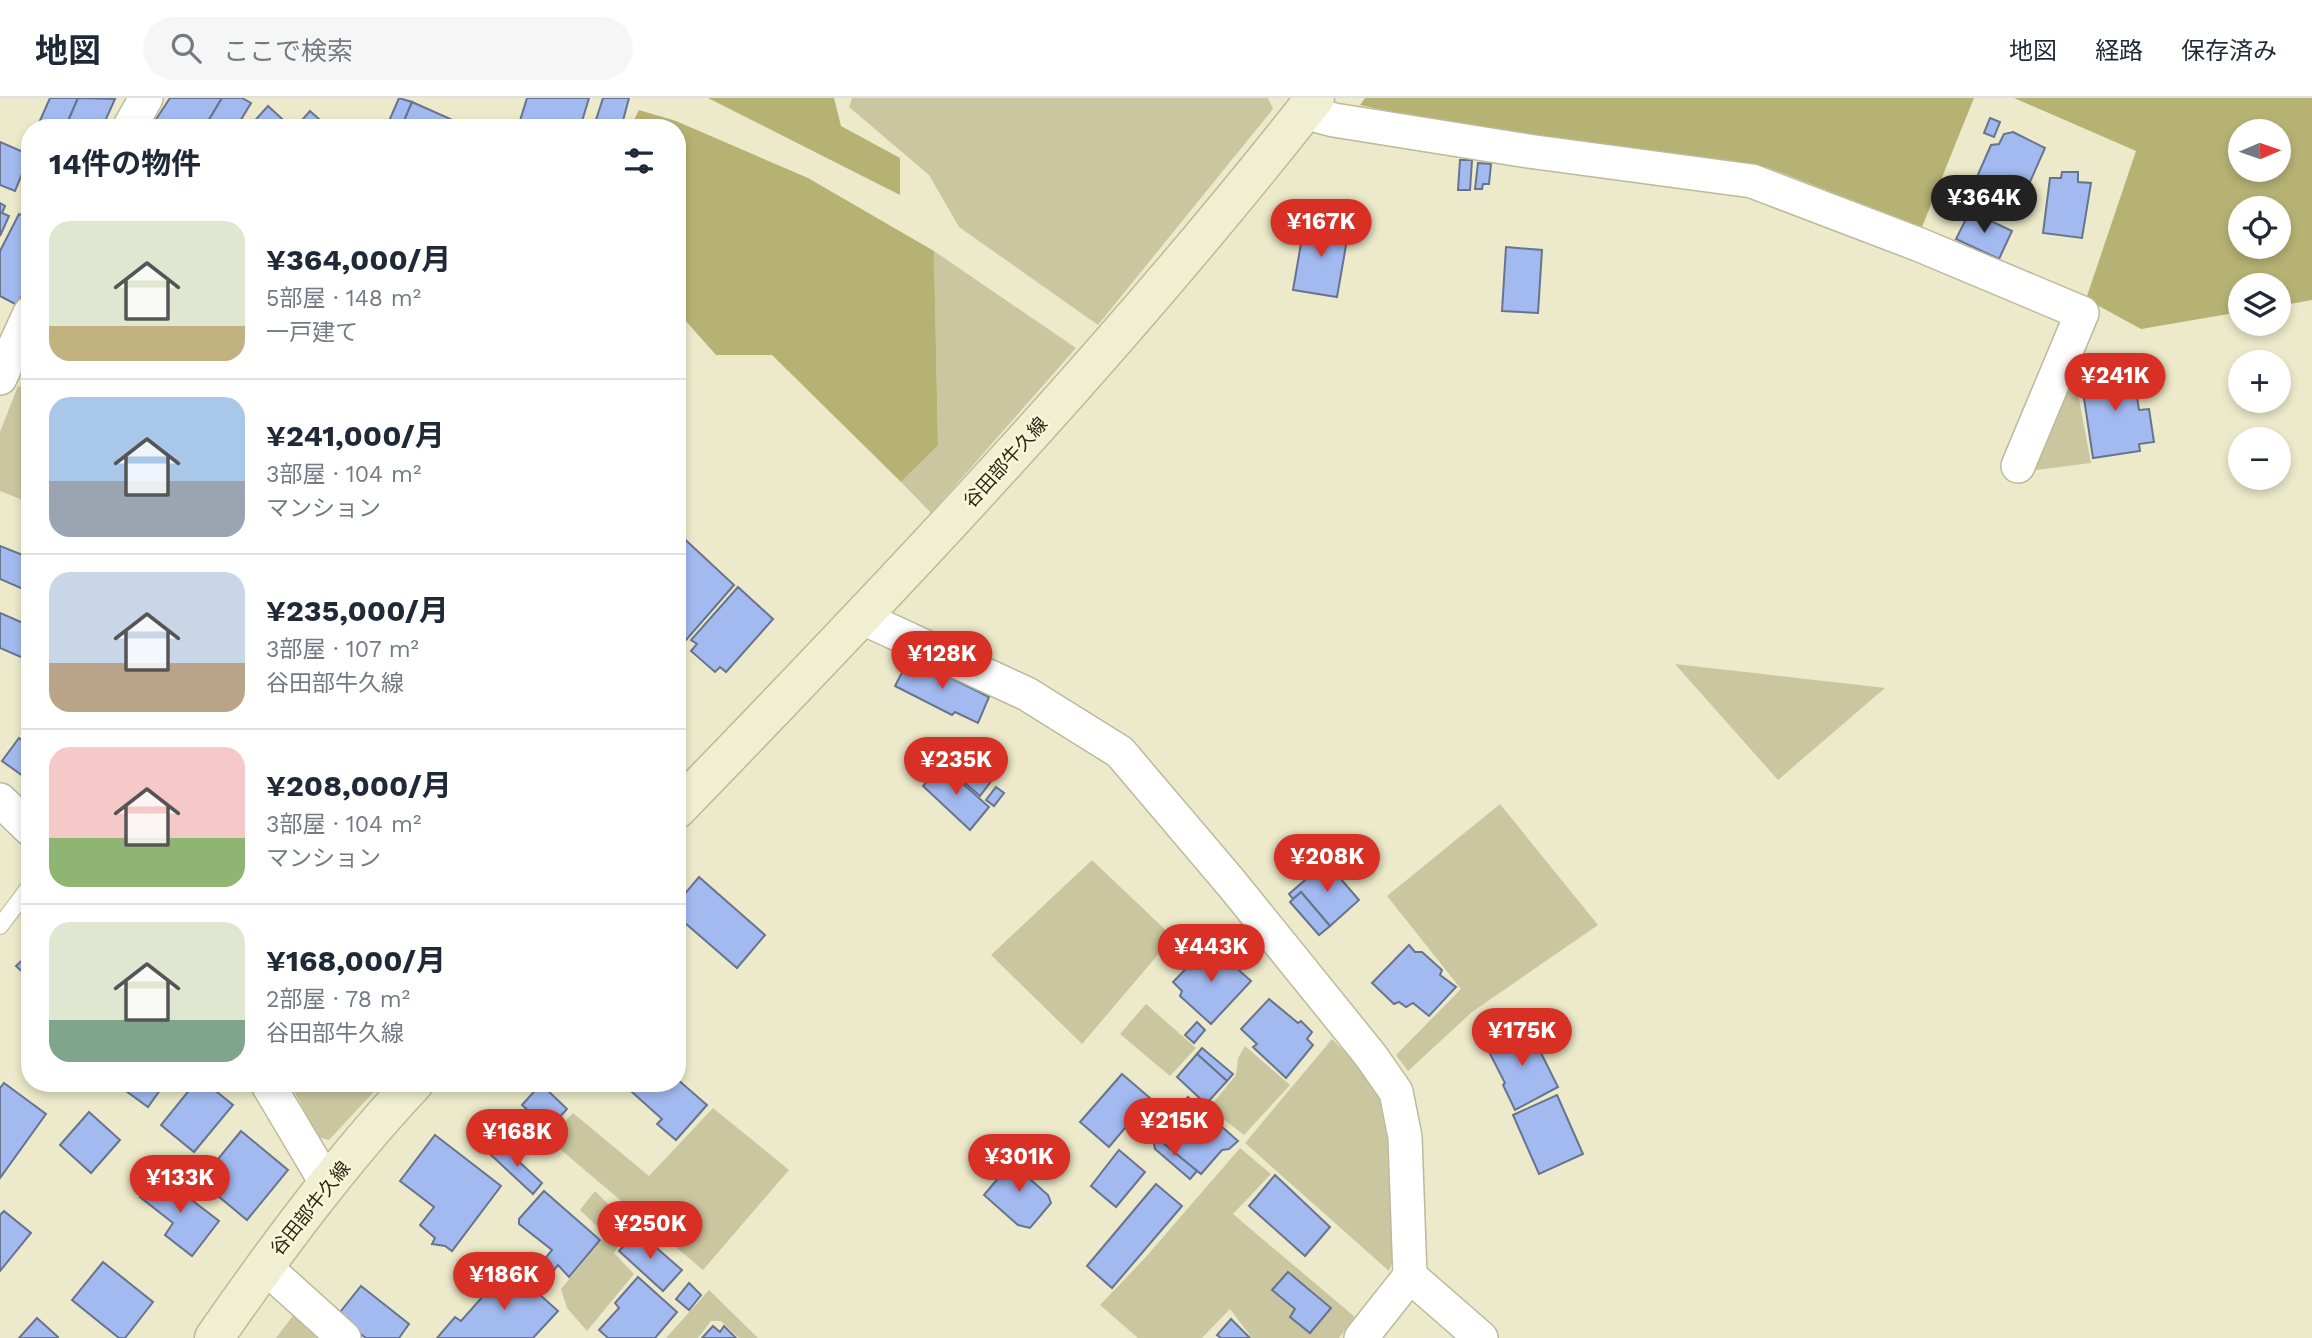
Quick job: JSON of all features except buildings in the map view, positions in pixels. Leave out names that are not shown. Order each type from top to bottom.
[{"type":"main road","name":"谷田部牛久線","points":[[686,800],[863,618],[983,487],[1149,301],[1309,105]]},
{"type":"main road","name":"谷田部牛久線","points":[[214,1338],[264,1266],[327,1184],[406,1092]]},
{"type":"street","points":[[134,119],[146,98]]},
{"type":"street","points":[[1309,105],[1334,120],[1528,151],[1752,181],[1920,245],[2082,313],[2018,466]]},
{"type":"street","points":[[0,378],[21,332]]},
{"type":"street","points":[[863,618],[1027,694],[1120,752],[1232,884],[1371,1056],[1396,1092],[1405,1137],[1409,1276],[1362,1338]]},
{"type":"street","points":[[0,800],[21,820]]},
{"type":"street","points":[[272,1092],[327,1184]]},
{"type":"street","points":[[264,1266],[344,1338]]},
{"type":"street","points":[[1409,1276],[1481,1338]]},
{"type":"lane","points":[[0,926],[21,898]]},
{"type":"shaded area","points":[[708,98],[834,98],[841,126],[900,158],[900,195]]},
{"type":"shaded area","points":[[852,98],[1268,98],[1273,109],[1098,325],[959,227],[929,175],[849,107]]},
{"type":"shaded area","points":[[1365,98],[1974,98],[1922,227],[1766,167],[1630,163],[1360,105]]},
{"type":"shaded area","points":[[2014,98],[2312,98],[2312,300],[2291,304],[2291,273],[2228,273],[2228,314],[2141,329],[2086,299],[2136,151]]},
{"type":"shaded area","points":[[639,110],[669,119],[634,119]]},
{"type":"shaded area","points":[[686,125],[808,178],[934,251],[938,445],[901,482],[772,355],[716,355],[686,321]]},
{"type":"shaded area","points":[[934,251],[1076,348],[931,513],[901,482],[938,444]]},
{"type":"shaded area","points":[[2075,378],[2091,463],[2028,471],[2065,393]]},
{"type":"shaded area","points":[[18,386],[21,387],[21,499],[0,491],[0,432]]},
{"type":"shaded area","points":[[1675,664],[1885,688],[1778,780]]},
{"type":"shaded area","points":[[1500,804],[1598,925],[1472,1012],[1408,1071],[1396,1055],[1461,989],[1387,896]]},
{"type":"shaded area","points":[[1092,860],[1173,937],[1082,1044],[991,955]]},
{"type":"shaded area","points":[[1146,1004],[1196,1048],[1170,1076],[1120,1034]]},
{"type":"shaded area","points":[[1332,1039],[1379,1087],[1391,1164],[1396,1251],[1389,1271],[1245,1143]]},
{"type":"shaded area","points":[[1245,1046],[1290,1085],[1244,1135],[1209,1108],[1236,1075],[1238,1058]]},
{"type":"shaded area","points":[[295,1092],[374,1092],[329,1140],[318,1137]]},
{"type":"shaded area","points":[[713,1108],[789,1170],[703,1270],[548,1139],[573,1113],[649,1176]]},
{"type":"shaded area","points":[[1240,1148],[1271,1174],[1233,1214],[1355,1317],[1339,1338],[1252,1338],[1230,1309],[1202,1338],[1138,1338],[1100,1305],[1145,1258]]},
{"type":"shaded area","points":[[595,1191],[631,1227],[614,1253],[634,1274],[587,1331],[567,1308],[561,1289],[606,1235],[580,1210]]},
{"type":"shaded area","points":[[709,1290],[758,1338],[739,1338],[721,1321],[711,1321],[698,1338],[666,1338]]},
{"type":"shaded area","points":[[295,1313],[324,1338],[276,1338]]}]
